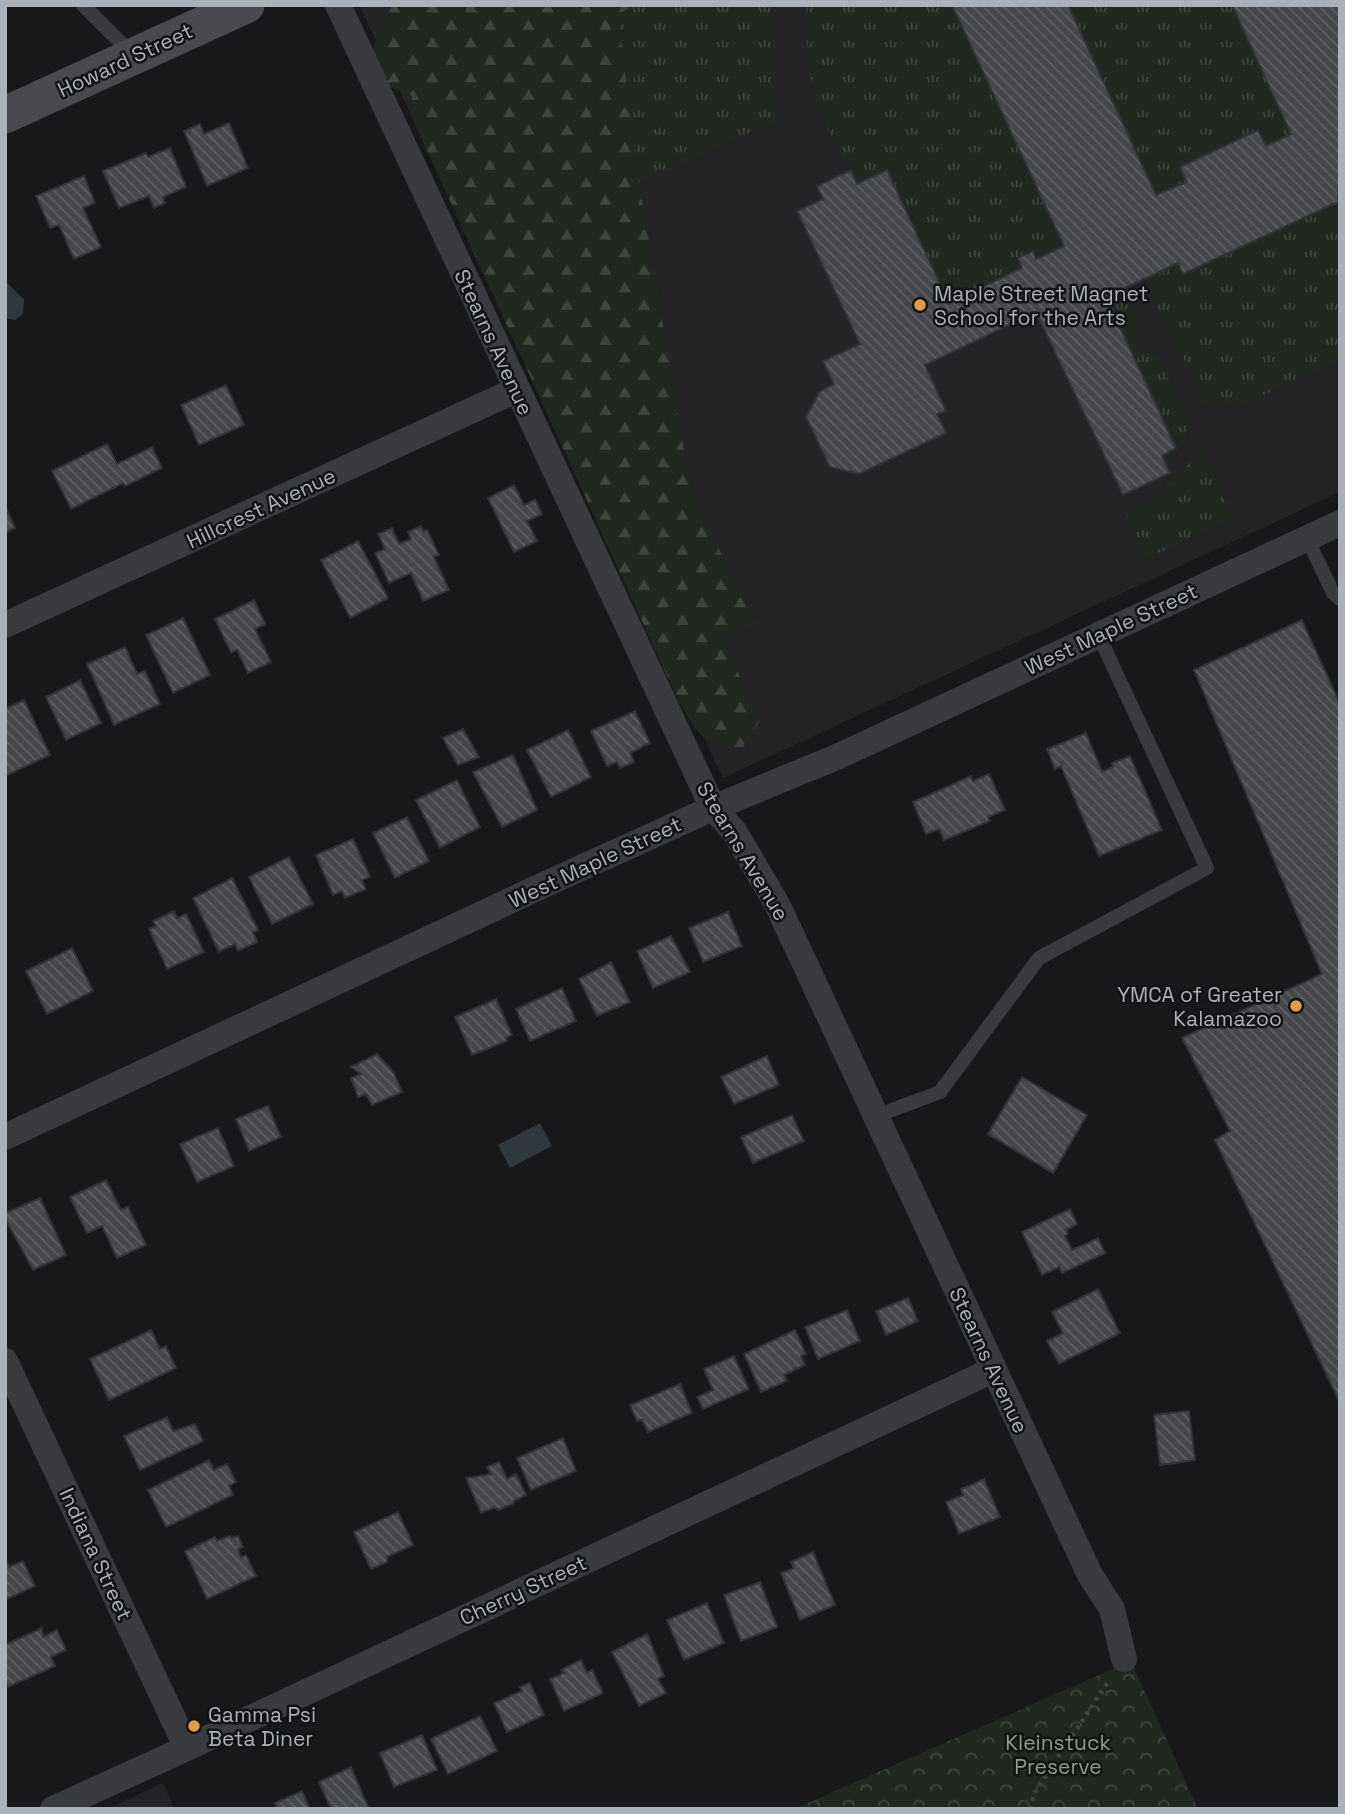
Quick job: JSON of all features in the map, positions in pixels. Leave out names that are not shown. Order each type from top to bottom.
[{"type":"street","name":"Howard Street","points":[[5,115],[246,5]]},
{"type":"street","name":"Stearns Avenue","points":[[338,5],[713,808],[734,831],[777,904],[1090,1575],[1112,1609],[1124,1659]]},
{"type":"street","name":"Hillcrest Avenue","points":[[5,625],[516,390]]},
{"type":"street","name":"West Maple Street","points":[[5,1137],[713,808],[839,756],[1340,523]]},
{"type":"street","name":"Indiana Street","points":[[5,1361],[187,1748]]},
{"type":"street","name":"Cherry Street","points":[[52,1809],[993,1370]]},
{"type":"lane","points":[[83,5],[134,56]]},
{"type":"lane","points":[[1307,538],[1333,593],[1340,598]]},
{"type":"lane","points":[[876,1116],[940,1092],[1039,958],[1208,868],[1098,634]]},
{"type":"path","points":[[1030,1809],[1035,1792],[1124,1659]]},
{"type":"shaded area","name":"Maple Street Magnet School for the Arts","points":[[359,5],[1340,5],[1340,492],[723,778]]},
{"type":"shaded area","points":[[5,281],[24,299],[23,314],[15,320],[5,318]]},
{"type":"shaded area","points":[[540,1123],[552,1146],[510,1168],[498,1145]]},
{"type":"shaded area","points":[[163,1783],[175,1809],[107,1809]]},
{"type":"green space","points":[[392,5],[635,5],[618,14],[639,183],[691,492],[755,623],[723,638],[759,722],[743,747],[718,745],[710,741],[697,730],[679,702],[412,118],[412,96],[386,85],[372,50]]},
{"type":"green space","points":[[635,5],[771,5],[775,121],[639,183],[618,14]]},
{"type":"green space","points":[[807,5],[952,5],[1064,246],[1036,259],[1032,251],[1018,258],[1022,268],[949,303],[857,184],[814,102],[805,28]]},
{"type":"green space","points":[[1068,5],[1232,5],[1291,134],[1266,146],[1258,130],[1180,166],[1187,182],[1156,195]]},
{"type":"green space","points":[[1340,201],[1340,359],[1232,410],[1229,404],[1214,408],[1206,406],[1196,393],[1192,368],[1178,354],[1153,296],[1149,276],[1178,263],[1184,274]]},
{"type":"green space","points":[[1121,290],[1139,316],[1135,329],[1137,342],[1145,351],[1158,356],[1188,422],[1184,440],[1166,463],[1162,456],[1176,448],[1106,297]]},
{"type":"green space","points":[[1203,451],[1234,518],[1143,560],[1126,522],[1128,512],[1149,502]]},
{"type":"green space","name":"Kleinstuck Preserve","points":[[1131,1661],[1198,1809],[794,1809]]},
{"type":"building","points":[[952,5],[1068,5],[1156,195],[1187,182],[1180,167],[1258,130],[1266,146],[1291,134],[1232,5],[1340,5],[1340,201],[1183,274],[1178,263],[1106,297],[1176,448],[1162,456],[1170,473],[1123,495],[1036,312],[925,365],[946,411],[937,414],[946,433],[859,474],[830,467],[806,417],[820,391],[834,384],[823,361],[860,344],[797,211],[823,199],[817,186],[851,170],[857,184],[887,170],[949,303],[1022,268],[1018,258],[1033,251],[1036,259],[1064,246]]},
{"type":"building","points":[[229,123],[248,168],[207,186],[184,131],[200,124],[204,134]]},
{"type":"building","points":[[170,148],[186,187],[163,197],[165,203],[154,208],[149,196],[119,208],[103,171],[146,153],[148,157]]},
{"type":"building","points":[[84,176],[95,203],[83,208],[101,247],[74,259],[59,225],[50,228],[36,196]]},
{"type":"building","points":[[226,385],[244,425],[199,445],[181,405]]},
{"type":"building","points":[[107,444],[117,464],[152,447],[162,468],[125,486],[123,483],[71,509],[52,471]]},
{"type":"building","points":[[514,485],[524,505],[535,500],[542,514],[527,521],[537,541],[514,552],[488,498]]},
{"type":"building","points":[[5,506],[15,528],[5,533]]},
{"type":"building","points":[[421,526],[424,532],[427,530],[439,555],[434,557],[449,590],[423,601],[411,573],[389,583],[375,553],[385,549],[378,534],[392,528],[399,544],[411,539],[408,532]]},
{"type":"building","points":[[358,541],[388,598],[350,618],[321,560]]},
{"type":"building","points":[[254,600],[265,624],[255,629],[271,662],[248,673],[237,650],[231,653],[215,619]]},
{"type":"building","points":[[183,618],[210,675],[173,693],[146,635]]},
{"type":"building","name":"YMCA of Greater Kalamazoo","points":[[1302,620],[1340,704],[1340,1403],[1215,1140],[1230,1131],[1182,1038],[1322,974],[1194,670]]},
{"type":"building","points":[[125,647],[137,674],[145,671],[160,704],[114,725],[87,664]]},
{"type":"building","points":[[80,680],[101,723],[66,740],[46,697]]},
{"type":"building","points":[[24,700],[50,755],[5,776],[5,709]]},
{"type":"building","points":[[635,711],[650,743],[630,753],[634,762],[620,768],[617,762],[607,766],[591,731]]},
{"type":"building","points":[[463,729],[479,757],[458,765],[443,738]]},
{"type":"building","points":[[568,730],[591,777],[551,797],[527,750]]},
{"type":"building","points":[[1086,733],[1102,772],[1113,767],[1112,763],[1130,756],[1162,830],[1099,856],[1061,766],[1055,769],[1047,749]]},
{"type":"building","points":[[513,755],[537,810],[502,827],[473,772]]},
{"type":"building","points":[[989,774],[1005,810],[988,817],[990,821],[944,840],[939,829],[926,834],[913,802],[971,776],[973,781]]},
{"type":"building","points":[[457,780],[480,827],[440,848],[416,800]]},
{"type":"building","points":[[407,817],[429,861],[395,878],[373,833]]},
{"type":"building","points":[[353,839],[370,877],[362,880],[366,889],[345,898],[342,891],[333,895],[316,855]]},
{"type":"building","points":[[289,857],[313,904],[272,924],[249,877]]},
{"type":"building","points":[[232,878],[258,930],[253,932],[257,942],[238,951],[235,944],[219,952],[193,898]]},
{"type":"building","points":[[174,911],[177,918],[186,914],[204,952],[167,969],[149,929],[156,926],[153,921]]},
{"type":"building","points":[[728,912],[742,946],[703,962],[689,928]]},
{"type":"building","points":[[671,936],[690,972],[653,988],[637,951]]},
{"type":"building","points":[[72,948],[93,991],[47,1014],[26,971]]},
{"type":"building","points":[[611,962],[630,1002],[597,1016],[579,979]]},
{"type":"building","points":[[562,988],[576,1021],[530,1041],[516,1009]]},
{"type":"building","points":[[496,999],[512,1035],[506,1038],[507,1041],[472,1055],[455,1017]]},
{"type":"building","points":[[377,1054],[394,1073],[402,1092],[372,1105],[366,1094],[358,1097],[351,1078],[361,1074],[351,1067]]},
{"type":"building","points":[[767,1056],[779,1085],[734,1104],[721,1077]]},
{"type":"building","points":[[1022,1077],[1087,1115],[1053,1173],[988,1134]]},
{"type":"building","points":[[268,1106],[281,1137],[249,1151],[236,1119]]},
{"type":"building","points":[[792,1115],[804,1141],[753,1163],[741,1137]]},
{"type":"building","points":[[218,1128],[234,1166],[197,1182],[180,1144]]},
{"type":"building","points":[[106,1180],[121,1210],[128,1207],[146,1245],[117,1258],[102,1226],[87,1233],[70,1197]]},
{"type":"building","points":[[40,1198],[66,1255],[33,1270],[5,1218],[5,1213]]},
{"type":"building","points":[[1070,1209],[1077,1224],[1066,1230],[1068,1234],[1065,1236],[1072,1250],[1098,1238],[1105,1253],[1062,1273],[1059,1267],[1042,1275],[1022,1232]]},
{"type":"building","points":[[1098,1289],[1120,1333],[1059,1364],[1047,1341],[1063,1333],[1052,1312]]},
{"type":"building","points":[[908,1298],[918,1321],[886,1335],[876,1311]]},
{"type":"building","points":[[847,1310],[860,1341],[818,1359],[805,1327]]},
{"type":"building","points":[[151,1330],[160,1349],[166,1346],[176,1368],[109,1400],[90,1359]]},
{"type":"building","points":[[795,1330],[806,1354],[801,1356],[805,1365],[784,1375],[787,1381],[761,1392],[744,1354]]},
{"type":"building","points":[[734,1356],[749,1389],[703,1409],[697,1397],[713,1390],[704,1369]]},
{"type":"building","points":[[680,1384],[692,1413],[648,1432],[642,1420],[637,1421],[630,1405]]},
{"type":"building","points":[[1189,1411],[1195,1460],[1160,1465],[1154,1415]]},
{"type":"building","points":[[167,1417],[173,1431],[195,1424],[203,1441],[140,1470],[124,1436]]},
{"type":"building","points":[[563,1438],[576,1471],[531,1490],[517,1458]]},
{"type":"building","points":[[209,1460],[214,1470],[227,1464],[236,1482],[229,1486],[233,1495],[166,1527],[148,1490]]},
{"type":"building","points":[[499,1462],[507,1479],[516,1474],[526,1495],[498,1510],[495,1507],[481,1513],[466,1478],[491,1474],[487,1467]]},
{"type":"building","points":[[984,1479],[1000,1517],[959,1534],[946,1502],[963,1495],[961,1489]]},
{"type":"building","points":[[398,1512],[413,1545],[387,1557],[387,1562],[371,1569],[354,1532]]},
{"type":"building","points":[[238,1536],[243,1547],[238,1549],[241,1557],[246,1555],[256,1576],[207,1599],[185,1551],[215,1537],[217,1541]]},
{"type":"building","points":[[813,1552],[835,1605],[800,1620],[781,1573],[794,1568],[791,1562]]},
{"type":"building","points":[[5,1558],[9,1567],[23,1561],[35,1586],[5,1600]]},
{"type":"building","points":[[760,1582],[777,1627],[741,1641],[724,1595]]},
{"type":"building","points":[[707,1603],[724,1643],[684,1660],[667,1620]]},
{"type":"building","points":[[42,1628],[43,1637],[57,1630],[66,1650],[51,1657],[55,1666],[8,1687],[5,1681],[5,1645]]},
{"type":"building","points":[[647,1634],[664,1676],[658,1679],[666,1693],[639,1706],[612,1652]]},
{"type":"building","points":[[581,1660],[587,1673],[592,1670],[603,1693],[564,1711],[550,1679],[564,1673],[561,1670]]},
{"type":"building","points":[[530,1683],[544,1715],[507,1732],[494,1703],[522,1691],[520,1687]]},
{"type":"building","points":[[480,1716],[497,1751],[448,1774],[431,1739]]},
{"type":"building","points":[[422,1735],[437,1770],[394,1787],[380,1753]]},
{"type":"building","points":[[351,1767],[369,1809],[331,1809],[319,1782]]},
{"type":"building","points":[[302,1791],[310,1809],[278,1809],[275,1803]]},
{"type":"place","name":"Maple Street Magnet School for the Arts","points":[[920,305]]},
{"type":"place","name":"YMCA of Greater Kalamazoo","points":[[1296,1006]]},
{"type":"place","name":"Gamma Psi Beta Diner","points":[[194,1726]]}]
